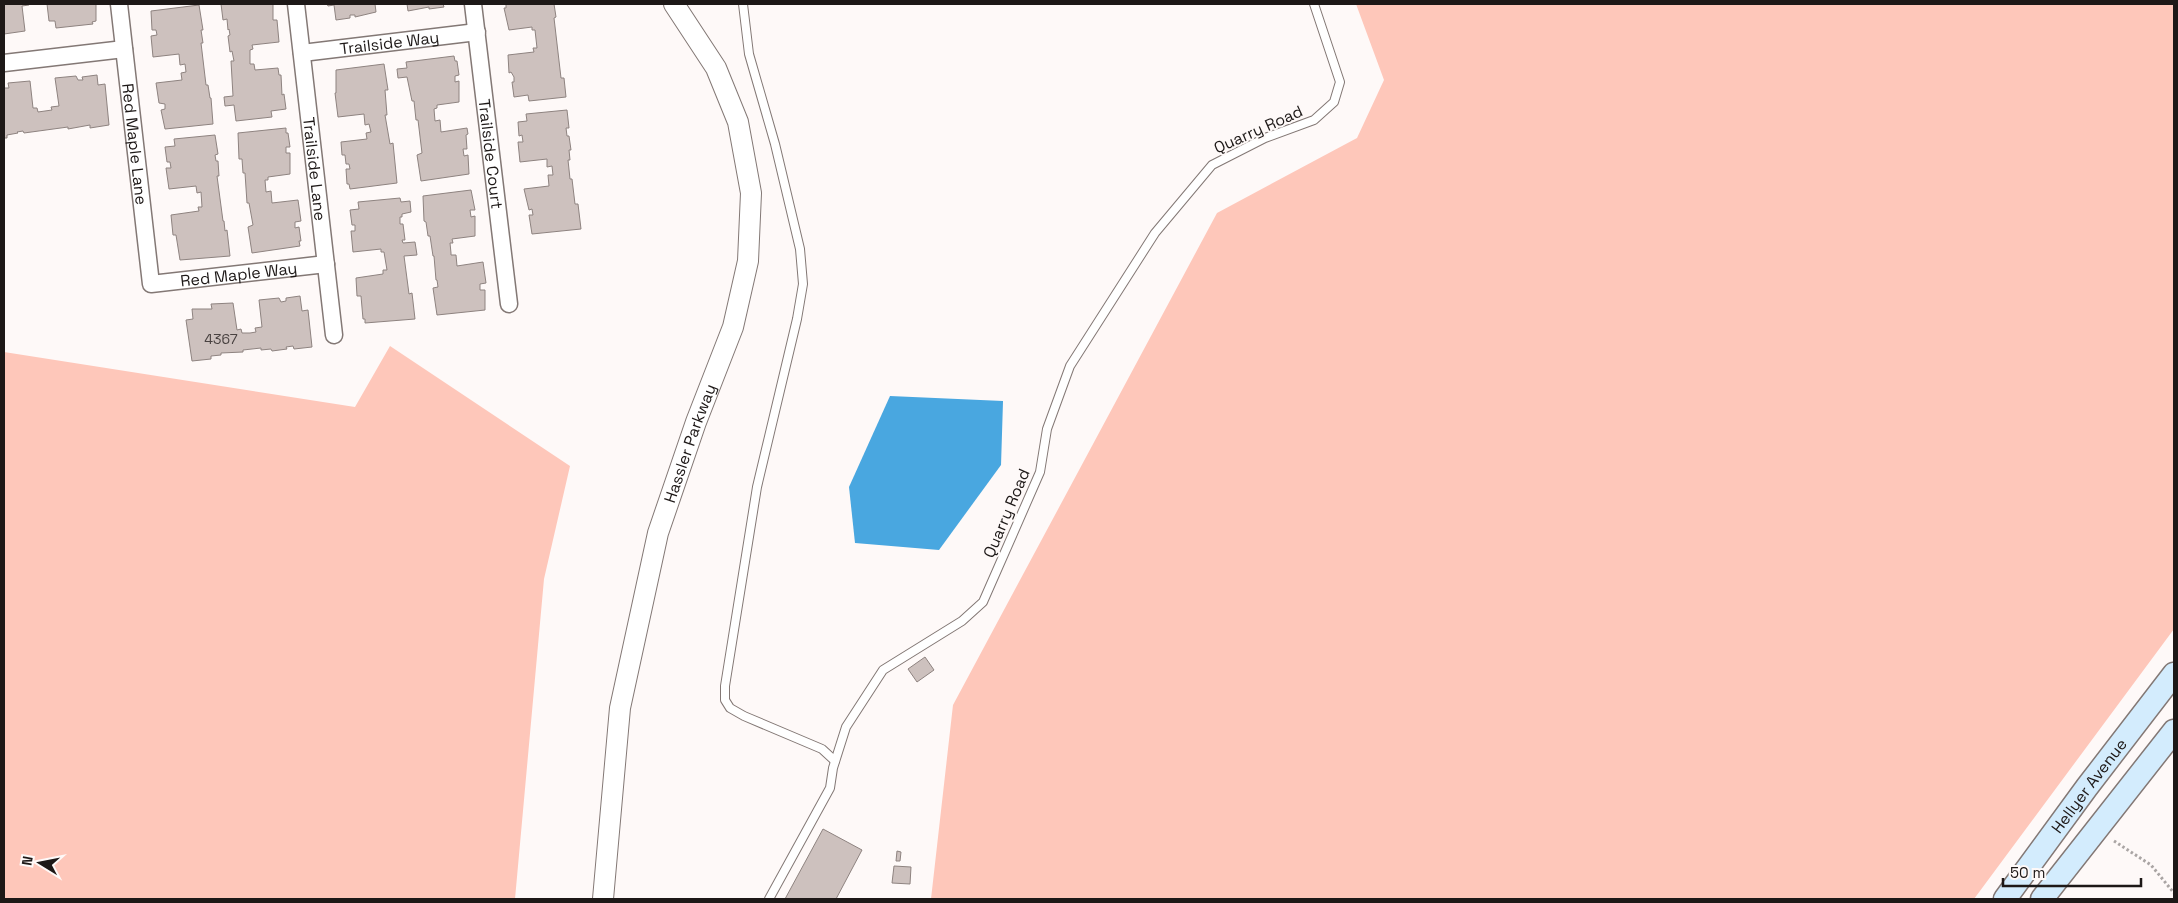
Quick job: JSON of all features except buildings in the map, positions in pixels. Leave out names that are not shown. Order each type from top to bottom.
[{"type":"main road","name":"Hellyer Avenue","points":[[2005,899],[2087,787],[2174,674]]},
{"type":"main road","name":"Hellyer Avenue","points":[[2042,899],[2174,731]]},
{"type":"street","name":"Red Maple Lane","points":[[119,4],[151,284]]},
{"type":"street","name":"Trailside Lane","points":[[296,4],[334,336]]},
{"type":"street","name":"Trailside Court","points":[[473,4],[509,304]]},
{"type":"street","name":"Hassler Parkway","points":[[603,899],[620,708],[658,533],[696,422],[733,327],[748,261],[751,193],[738,122],[716,68],[684,15],[674,4]]},
{"type":"street","name":"Trailside Way","points":[[302,53],[477,32]]},
{"type":"street","points":[[4,63],[124,48]]},
{"type":"street","name":"Red Maple Way","points":[[151,284],[326,264]]},
{"type":"lane","points":[[743,4],[749,54],[775,144],[800,248],[803,284],[797,319],[757,487],[725,686],[725,700],[730,708],[753,720],[822,748],[835,761]]},
{"type":"lane","name":"Quarry Road","points":[[769,899],[830,788],[835,761],[846,727],[883,670],[962,621],[983,602],[1040,472],[1046,429],[1070,366],[1155,233],[1212,165],[1265,138],[1314,120],[1334,102],[1340,82],[1314,4]]},
{"type":"path","points":[[2114,842],[2152,865],[2174,893]]},
{"type":"shaded area","points":[[1356,4],[2174,4],[2174,629],[1974,899],[931,899],[953,705],[1217,213],[1357,138],[1384,80]]},
{"type":"shaded area","points":[[390,346],[570,466],[544,579],[515,899],[4,899],[4,352],[355,407]]},
{"type":"water","points":[[890,396],[1003,401],[1001,465],[939,550],[855,543],[849,487]]}]
